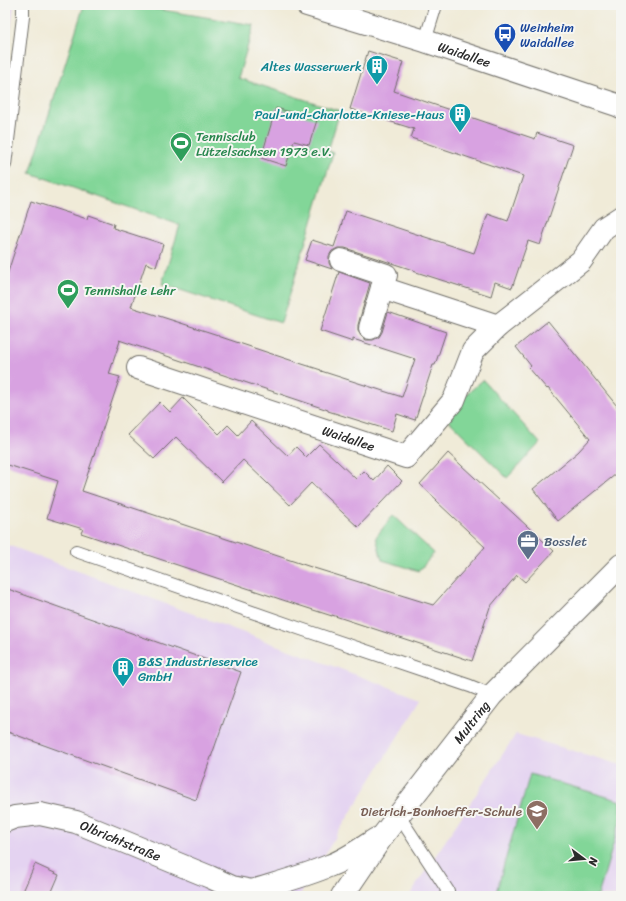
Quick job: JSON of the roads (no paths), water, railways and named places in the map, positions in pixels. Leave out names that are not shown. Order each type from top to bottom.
[{"type":"street","name":"Waidallee","points":[[307,5],[425,41],[610,102],[621,107]]},
{"type":"street","name":"Waidallee","points":[[138,368],[406,457],[454,400],[473,351],[498,326],[581,261],[604,228],[621,217]]},
{"type":"street","points":[[341,260],[386,275],[370,328]]},
{"type":"street","points":[[382,288],[498,326]]},
{"type":"street","name":"Multring","points":[[342,896],[384,834],[492,695],[621,565]]},
{"type":"street","name":"Olbrichtstraße","points":[[5,821],[15,817],[40,814],[76,822],[247,893],[332,865],[350,856],[384,834]]},
{"type":"lane","points":[[5,165],[24,5]]},
{"type":"lane","points":[[425,41],[436,5]]},
{"type":"lane","points":[[76,551],[470,686],[492,695]]},
{"type":"lane","points":[[399,816],[448,891],[445,896]]},
{"type":"place","name":"Weinheim Waidallee","points":[[505,54]]},
{"type":"place","name":"Altes Wasserwerk","points":[[377,86]]},
{"type":"place","name":"Paul-und-Charlotte-Kniese-Haus","points":[[460,134]]},
{"type":"place","name":"Tennisclub Lützelsachsen 1973 e.V.","points":[[181,162]]},
{"type":"place","name":"Tennishalle Lehr","points":[[68,310]]},
{"type":"place","name":"Bosslet","points":[[528,560]]},
{"type":"place","name":"B&S Industrieservice GmbH","points":[[123,688]]},
{"type":"place","name":"Dietrich-Bonhoeffer-Schule","points":[[537,830]]}]
